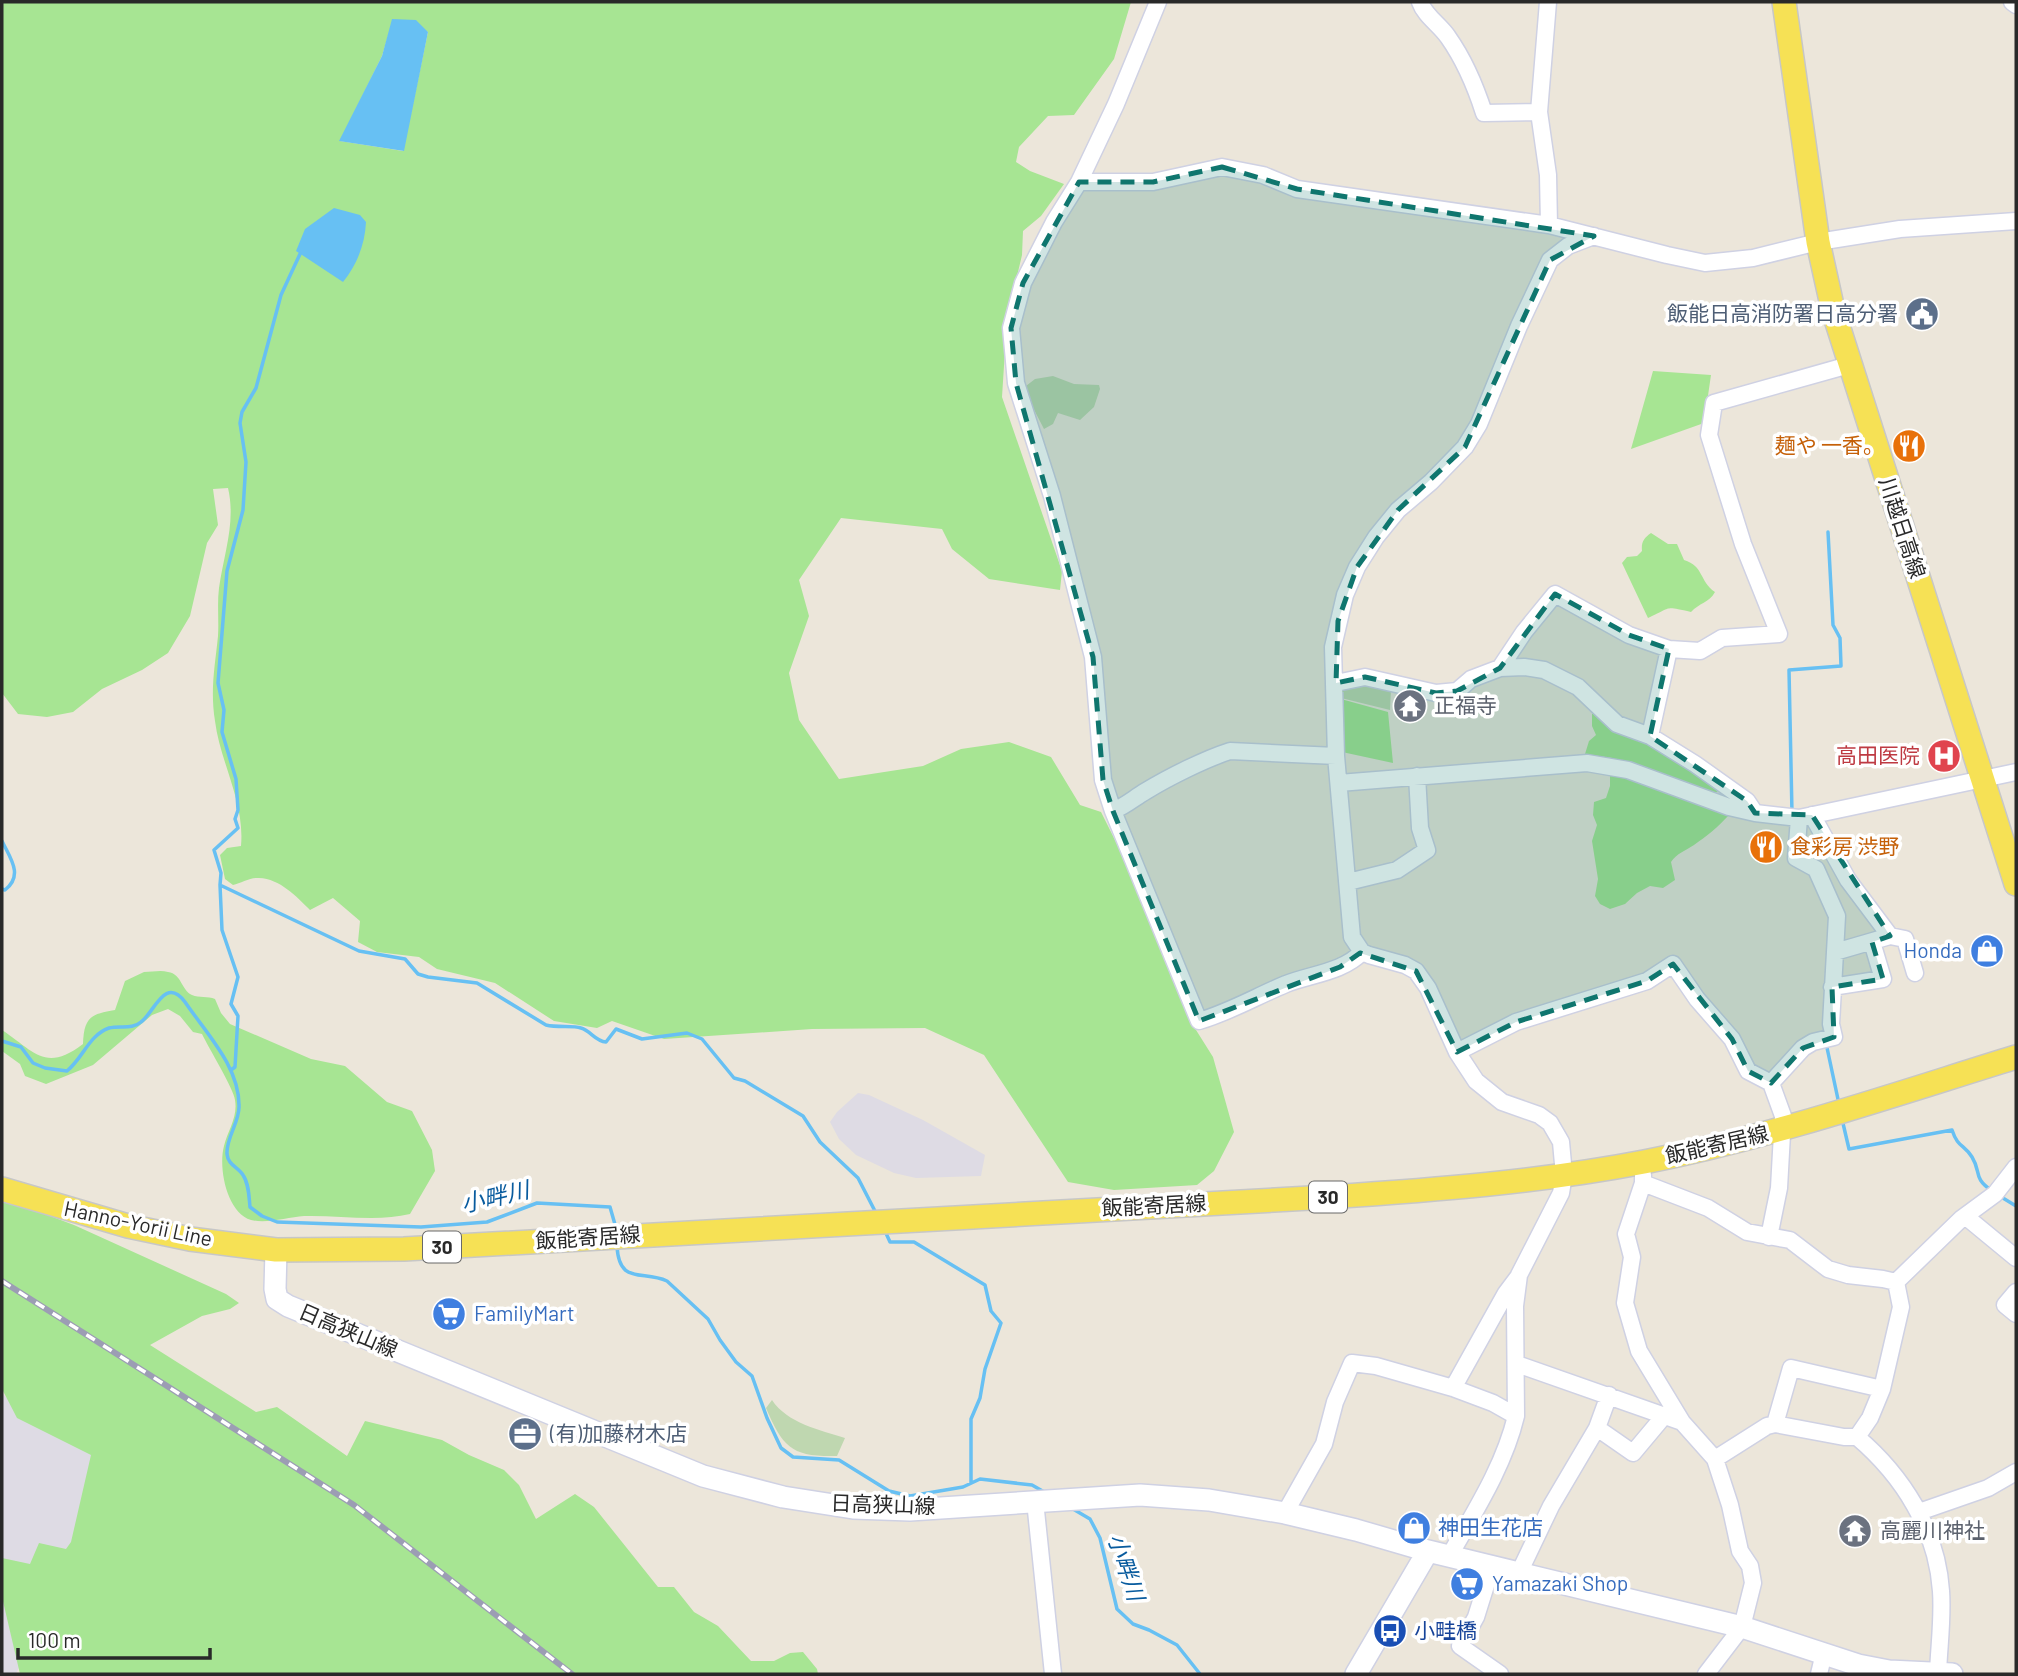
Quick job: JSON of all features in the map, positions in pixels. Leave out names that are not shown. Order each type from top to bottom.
[{"type":"main road","name":"川越日高線","points":[[1786,3],[1818,242],[1833,310],[2016,884]]},
{"type":"main road","name":"飯能寄居線","points":[[276,1250],[404,1250],[1328,1197],[1448,1189],[1564,1175],[1644,1173],[2016,1057]]},
{"type":"main road","name":"Hanno-Yorii Line","points":[[2,1189],[128,1226],[190,1239],[276,1250]]},
{"type":"main road","name":"日高狭山線","points":[[276,1250],[277,1299],[288,1306],[703,1476],[783,1497],[853,1508],[910,1510],[1140,1495],[1209,1500],[1285,1513],[1428,1551],[1742,1627],[1858,1665],[1889,1671],[1945,1673]]},
{"type":"main road","points":[[1356,1674],[1428,1551]]},
{"type":"street","points":[[1158,2],[1116,104],[1079,182],[1054,222],[1023,283],[1011,328],[1016,383],[1052,496],[1093,657],[1104,780],[1113,811],[1199,1021],[1288,984],[1340,967],[1353,961],[1362,952]]},
{"type":"street","points":[[1420,2],[1423,9],[1447,35],[1471,73],[1484,113],[1539,112]]},
{"type":"street","points":[[1548,2],[1539,112],[1548,174],[1549,225]]},
{"type":"street","points":[[2012,2],[2016,5]]},
{"type":"street","points":[[1079,182],[1153,182],[1222,166],[1263,175],[1297,189],[1549,225],[1705,263],[1753,258],[1818,242],[1900,229],[2016,221]]},
{"type":"street","points":[[1453,1388],[1506,1293],[1519,1275],[1561,1193],[1564,1175],[1562,1142],[1550,1123],[1539,1115],[1502,1102],[1476,1081],[1457,1052],[1428,988],[1416,971],[1362,952],[1352,937],[1336,756],[1333,648],[1345,595],[1357,567],[1398,510],[1431,482],[1465,447],[1485,413],[1519,326],[1550,260],[1568,246],[1594,236]]},
{"type":"street","points":[[1500,668],[1524,632],[1555,594],[1629,635],[1669,649],[1700,651],[1722,638],[1779,634],[1743,544],[1709,435],[1714,403],[1849,365]]},
{"type":"street","points":[[1650,736],[1669,649]]},
{"type":"street","points":[[1335,683],[1365,677],[1436,693],[1457,691],[1471,679],[1500,668],[1544,670],[1578,687],[1617,724],[1650,736],[1695,764],[1747,801],[1755,813]]},
{"type":"street","points":[[1113,811],[1131,803],[1144,792],[1230,751],[1336,756]]},
{"type":"street","points":[[1339,783],[1418,775],[1603,764],[1628,770],[1729,807],[1755,813],[1805,817],[2016,772]]},
{"type":"street","points":[[1348,882],[1397,870],[1427,850],[1420,828],[1418,775]]},
{"type":"street","points":[[1805,817],[1890,936]]},
{"type":"street","points":[[1771,1083],[1803,1048],[1813,1042],[1828,1039],[1831,1024],[1837,916],[1816,869],[1796,858],[1805,817]]},
{"type":"street","points":[[1835,952],[1890,936],[1905,939],[1915,973]]},
{"type":"street","points":[[1832,987],[1883,979],[1872,942]]},
{"type":"street","points":[[1457,1052],[1516,1022],[1647,981],[1673,964],[1697,999],[1732,1040],[1748,1071],[1771,1083],[1783,1116],[1779,1188],[1769,1237]]},
{"type":"street","points":[[1895,1282],[1965,1216],[1995,1194],[2016,1167]]},
{"type":"street","points":[[1706,1674],[1742,1627],[1753,1583],[1750,1566],[1740,1551],[1730,1505],[1715,1458],[1682,1422],[1639,1351],[1625,1303],[1632,1257],[1626,1234],[1644,1173],[1747,1232],[1790,1240],[1828,1269],[1895,1282]]},
{"type":"street","points":[[1965,1216],[2016,1258]]},
{"type":"street","points":[[1450,1555],[1486,1493],[1512,1433],[1516,1416],[1515,1306],[1519,1275]]},
{"type":"street","points":[[1857,1437],[1870,1418],[1882,1389],[1901,1307],[1895,1282]]},
{"type":"street","points":[[2016,1292],[2004,1305],[2016,1314]]},
{"type":"street","points":[[1285,1513],[1324,1444],[1335,1402],[1352,1363],[1376,1366],[1453,1388],[1493,1403],[1516,1416]]},
{"type":"street","points":[[1517,1364],[1682,1422]]},
{"type":"street","points":[[1775,1424],[1791,1368],[1882,1389]]},
{"type":"street","points":[[1519,1573],[1551,1506],[1597,1428],[1609,1395]]},
{"type":"street","points":[[1597,1428],[1633,1453],[1664,1416]]},
{"type":"street","points":[[1715,1458],[1767,1426],[1775,1424],[1857,1437],[1879,1456],[1919,1512],[1936,1553],[1945,1673]]},
{"type":"street","points":[[1919,1512],[1988,1488],[2016,1472]]},
{"type":"street","points":[[1040,1500],[1053,1674]]},
{"type":"street","points":[[1492,1566],[1476,1617],[1460,1646],[1500,1674]]},
{"type":"street","points":[[1819,1674],[1824,1653]]},
{"type":"highlighted area","points":[[1222,167],[1297,189],[1594,236],[1550,260],[1465,447],[1398,510],[1357,567],[1338,621],[1336,683],[1365,677],[1436,693],[1457,691],[1500,668],[1555,594],[1629,635],[1669,649],[1650,736],[1747,801],[1755,813],[1812,815],[1890,936],[1872,942],[1883,979],[1832,987],[1834,1037],[1803,1048],[1771,1083],[1748,1071],[1732,1039],[1673,964],[1647,981],[1516,1022],[1457,1052],[1416,971],[1360,953],[1340,967],[1199,1021],[1113,811],[1103,780],[1093,657],[1016,383],[1011,328],[1023,283],[1079,182],[1153,182]]},
{"type":"shaded area","points":[[858,1093],[869,1095],[923,1120],[985,1155],[981,1176],[916,1178],[894,1173],[856,1155],[839,1139],[830,1122]]},
{"type":"shaded area","points":[[2,1393],[24,1416],[101,1456],[73,1544],[16,1674],[2,1674]]},
{"type":"green space","points":[[2,2],[1131,2],[1114,59],[1074,115],[1048,116],[1019,147],[1016,162],[1030,171],[1064,184],[1041,216],[1023,231],[1022,255],[1007,319],[1002,397],[1062,571],[1060,590],[989,579],[952,549],[942,529],[841,518],[799,580],[809,616],[789,673],[799,720],[839,779],[923,766],[961,749],[1009,742],[1051,757],[1080,805],[1101,812],[1125,860],[1191,1022],[1213,1057],[1234,1132],[1214,1171],[1197,1185],[1114,1190],[1068,1182],[984,1055],[925,1028],[812,1029],[664,1039],[612,1021],[597,1028],[554,1021],[495,983],[437,969],[419,957],[377,952],[358,942],[360,921],[333,898],[310,910],[274,881],[253,878],[233,885],[225,879],[220,855],[227,848],[241,846],[241,830],[236,798],[218,736],[213,699],[219,588],[231,513],[228,488],[213,489],[218,525],[207,543],[190,616],[168,653],[142,670],[102,689],[73,712],[47,717],[18,714],[2,693]],"holes":[[[393,19],[428,32],[403,151],[340,141],[382,56]]]},
{"type":"green space","points":[[1653,371],[1711,375],[1704,423],[1631,449]]},
{"type":"green space","points":[[1053,376],[1074,384],[1099,385],[1100,389],[1094,407],[1080,420],[1058,413],[1053,424],[1044,429],[1029,400],[1026,386],[1035,379]]},
{"type":"green space","points":[[1651,533],[1668,544],[1677,544],[1684,560],[1695,566],[1715,592],[1691,612],[1668,609],[1648,618],[1622,563],[1627,557],[1637,556],[1642,551],[1644,540]]},
{"type":"green space","points":[[1364,682],[1391,689],[1390,710],[1341,698],[1341,688]]},
{"type":"green space","points":[[1341,699],[1388,712],[1393,763],[1342,752]]},
{"type":"green space","points":[[1599,711],[1610,727],[1668,753],[1720,790],[1713,794],[1612,758],[1585,754],[1589,741],[1596,735],[1592,726],[1592,714]]},
{"type":"green space","points":[[1618,774],[1723,810],[1729,815],[1708,835],[1673,859],[1671,862],[1675,880],[1663,888],[1650,886],[1625,904],[1610,909],[1600,904],[1595,896],[1598,879],[1592,841],[1597,825],[1593,815],[1594,802],[1606,798],[1610,775]]},
{"type":"green space","points":[[144,972],[173,973],[188,993],[215,999],[230,1024],[311,1059],[345,1066],[387,1102],[412,1111],[432,1150],[435,1171],[410,1214],[371,1218],[304,1216],[264,1221],[243,1216],[230,1199],[222,1166],[224,1146],[235,1112],[234,1095],[202,1034],[193,1032],[180,1016],[168,1009],[152,1015],[93,1065],[46,1084],[25,1076],[20,1064],[2,1051],[2,1030],[40,1056],[59,1057],[70,1053],[83,1044],[85,1028],[90,1019],[100,1013],[115,1010],[125,981]]},
{"type":"green space","points":[[2,1198],[74,1225],[226,1294],[239,1303],[230,1309],[202,1316],[150,1345],[256,1412],[277,1407],[347,1456],[365,1421],[442,1440],[504,1470],[519,1485],[536,1519],[575,1494],[594,1507],[658,1587],[674,1587],[694,1612],[718,1626],[751,1661],[774,1661],[790,1653],[803,1652],[818,1674],[20,1674],[2,1597],[2,1558],[30,1564],[39,1543],[66,1549],[71,1542],[91,1455],[17,1418],[2,1389]]},
{"type":"green space","points":[[772,1400],[786,1415],[795,1420],[845,1438],[837,1456],[809,1455],[799,1452],[784,1441],[766,1408]]},
{"type":"water","points":[[392,19],[416,20],[428,32],[404,151],[339,141],[382,56]]},
{"type":"water","points":[[334,208],[360,215],[366,222],[359,254],[343,282],[296,251],[305,229]]},
{"type":"waterway","points":[[300,254],[281,295],[256,388],[242,412],[240,423],[246,462],[243,510],[227,571],[218,683],[224,710],[222,732],[236,779],[238,810],[235,819],[238,828],[214,850],[221,873],[220,885],[359,951],[405,959],[418,974],[477,983],[546,1025],[581,1028],[606,1042],[616,1029],[642,1039],[687,1033],[702,1039],[734,1078],[745,1081],[803,1116],[820,1142],[858,1178],[877,1215]]},
{"type":"waterway","points":[[1792,813],[1789,670],[1841,666],[1840,638],[1833,625],[1828,532]]},
{"type":"waterway","name":"小畔川","points":[[2,841],[15,872],[11,884],[5,890],[2,889]]},
{"type":"waterway","points":[[220,885],[222,930],[238,977],[231,1004],[238,1016],[235,1067],[231,1070]]},
{"type":"waterway","name":"小畔川","points":[[2,1041],[21,1047],[33,1063],[45,1068],[67,1071],[102,1031],[137,1024],[146,1017],[160,998],[172,992],[185,1002],[212,1038],[234,1078],[239,1107],[227,1154],[229,1161],[245,1179],[250,1207],[262,1216],[277,1222],[421,1227],[487,1222],[537,1203],[610,1207],[616,1228]]},
{"type":"waterway","points":[[1826,1043],[1839,1104]]},
{"type":"waterway","points":[[1842,1119],[1849,1149],[1952,1130],[1975,1162],[1982,1182],[1992,1191]]},
{"type":"waterway","points":[[1998,1195],[2016,1206]]},
{"type":"waterway","points":[[885,1231],[890,1242],[914,1242],[985,1285],[991,1311],[1001,1323],[985,1369],[980,1398],[971,1419],[971,1483]]},
{"type":"waterway","name":"小畔川","points":[[617,1246],[622,1266],[627,1271],[667,1281],[708,1319],[736,1362],[752,1376],[781,1448],[793,1457],[839,1460],[889,1491],[910,1496],[963,1487],[980,1479],[1032,1485],[1046,1493]]},
{"type":"waterway","name":"小畔川","points":[[1073,1509],[1090,1519],[1100,1538],[1117,1609],[1133,1624],[1177,1645],[1200,1674]]},
{"type":"railway","points":[[2,1281],[354,1505],[572,1674]]},
{"type":"place","name":"飯能日高消防署日高分署","points":[[1922,314]]},
{"type":"place","name":"麺や 一香。","points":[[1909,446]]},
{"type":"place","name":"正福寺","points":[[1410,706]]},
{"type":"place","name":"高田医院","points":[[1944,756]]},
{"type":"place","name":"食彩房 渋野","points":[[1766,847]]},
{"type":"place","name":"Honda","points":[[1987,951]]},
{"type":"place","name":"FamilyMart","points":[[449,1314]]},
{"type":"place","name":"(有)加藤材木店","points":[[525,1434]]},
{"type":"place","name":"神田生花店","points":[[1414,1528]]},
{"type":"place","name":"高麗川神社","points":[[1855,1531]]},
{"type":"place","name":"Yamazaki Shop","points":[[1467,1584]]},
{"type":"place","name":"小畦橋","points":[[1390,1631]]}]
